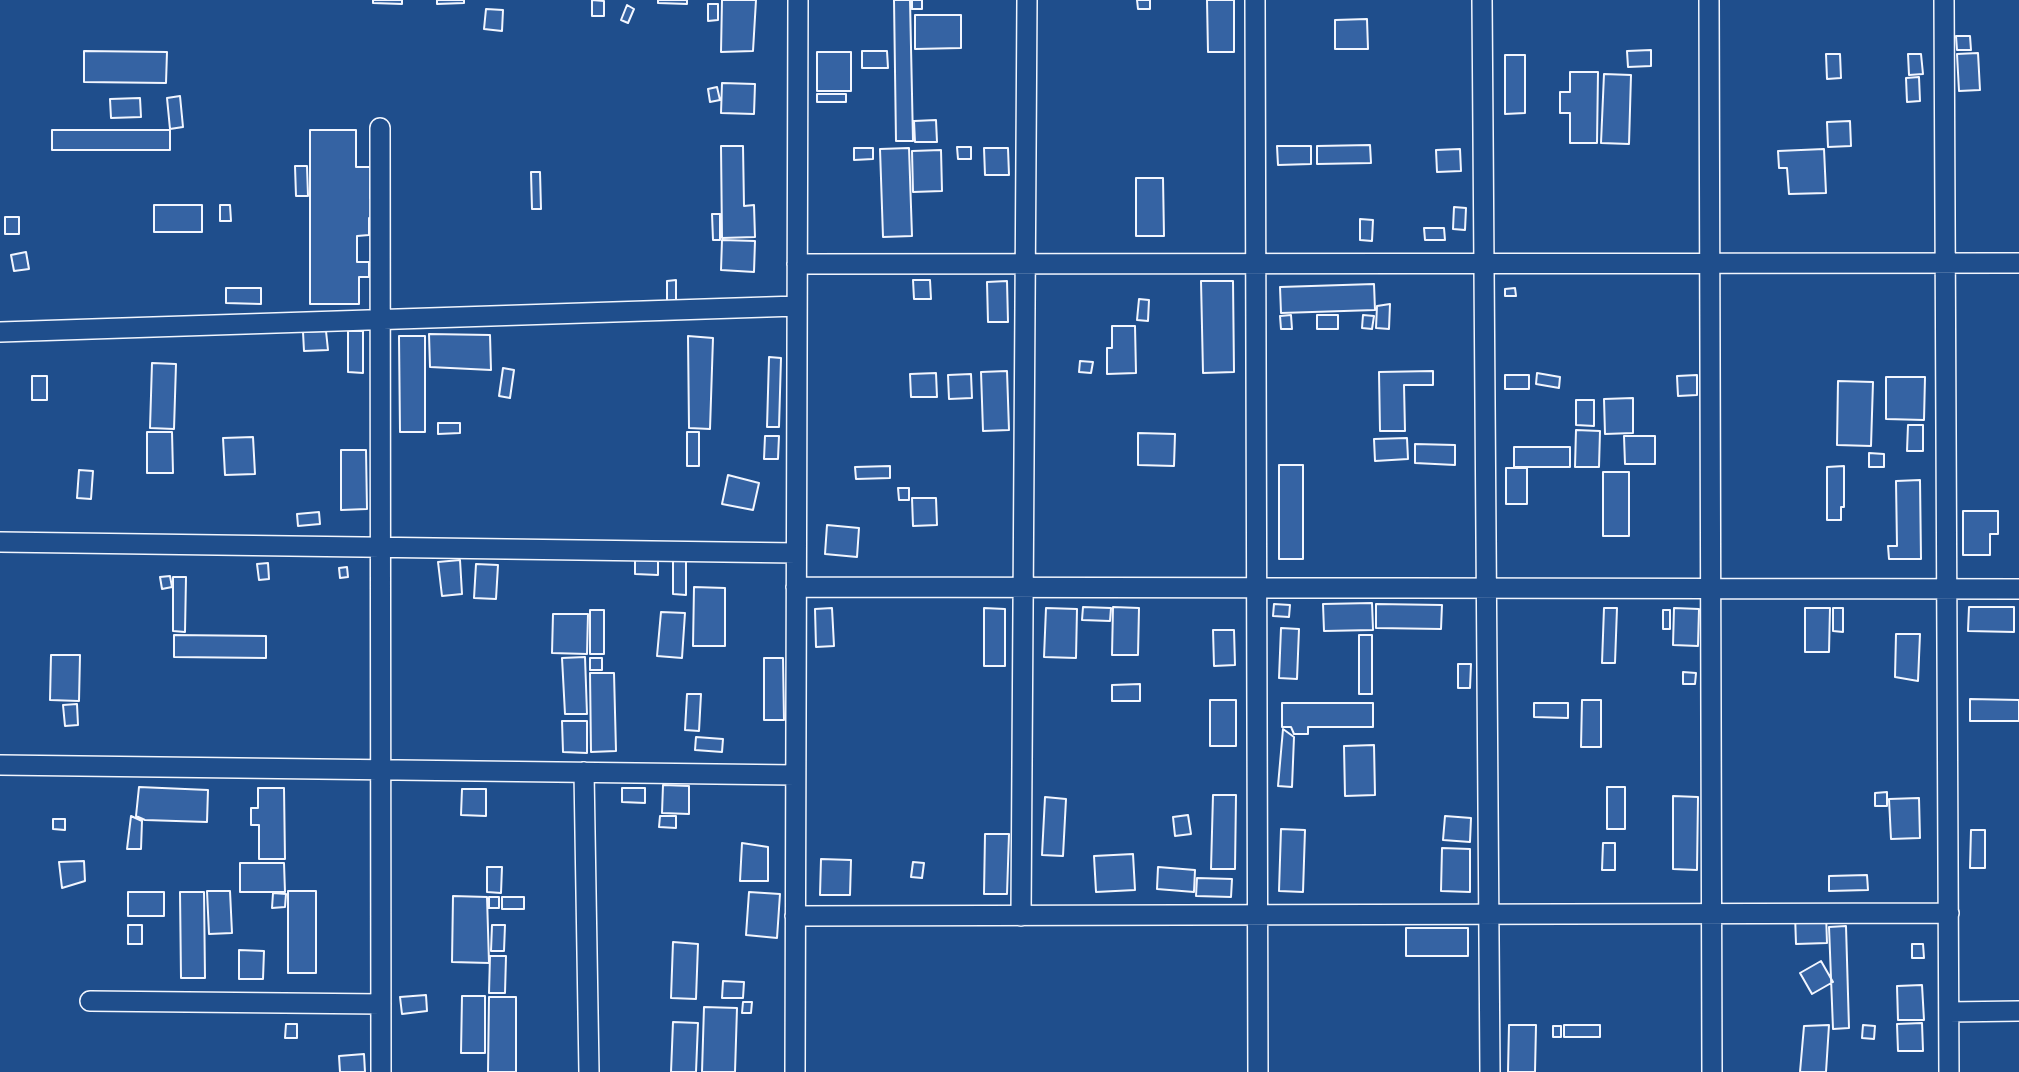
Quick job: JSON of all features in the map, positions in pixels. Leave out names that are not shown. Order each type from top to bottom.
[{"type":"street","points":[[795,1072],[797,0]]},
{"type":"street","points":[[1021,915],[1027,0]]},
{"type":"street","points":[[1255,0],[1258,1072]]},
{"type":"street","points":[[1482,0],[1490,1072]]},
{"type":"street","points":[[1709,0],[1712,1072]]},
{"type":"street","points":[[1944,0],[1949,1072]]},
{"type":"street","points":[[380,128],[381,1072]]},
{"type":"street","points":[[797,264],[2019,263]]},
{"type":"street","points":[[0,332],[797,306]]},
{"type":"street","points":[[0,541],[796,552]]},
{"type":"street","points":[[796,587],[2019,589]]},
{"type":"street","points":[[0,765],[795,775]]},
{"type":"street","points":[[584,772],[589,1072]]},
{"type":"street","points":[[795,916],[1949,913]]},
{"type":"street","points":[[90,1001],[381,1004]]},
{"type":"street","points":[[1949,1012],[2019,1011]]},
{"type":"building","points":[[373,0],[402,0],[402,4],[373,3]]},
{"type":"building","points":[[437,0],[464,0],[464,3],[437,4]]},
{"type":"building","points":[[592,0],[604,1],[604,16],[592,16]]},
{"type":"building","points":[[658,0],[687,0],[687,4],[658,3]]},
{"type":"building","points":[[722,0],[756,0],[753,51],[721,52]]},
{"type":"building","points":[[894,0],[910,0],[913,141],[896,141]]},
{"type":"building","points":[[912,0],[922,0],[922,9],[912,9]]},
{"type":"building","points":[[1137,0],[1150,0],[1150,9],[1138,9]]},
{"type":"building","points":[[1207,0],[1234,0],[1234,52],[1208,52]]},
{"type":"building","points":[[708,4],[718,4],[718,20],[708,21]]},
{"type":"building","points":[[627,5],[634,9],[628,23],[621,20]]},
{"type":"building","points":[[486,9],[503,10],[502,31],[484,29]]},
{"type":"building","points":[[915,15],[961,15],[961,48],[915,49]]},
{"type":"building","points":[[1367,19],[1368,49],[1335,49],[1335,20]]},
{"type":"building","points":[[1956,36],[1970,36],[1971,50],[1957,50]]},
{"type":"building","points":[[1651,50],[1651,66],[1628,67],[1627,51]]},
{"type":"building","points":[[84,51],[167,52],[166,83],[84,82]]},
{"type":"building","points":[[862,51],[887,51],[888,68],[862,68]]},
{"type":"building","points":[[817,52],[851,52],[851,91],[817,91]]},
{"type":"building","points":[[1978,53],[1980,90],[1959,91],[1957,54]]},
{"type":"building","points":[[1826,54],[1840,54],[1841,78],[1827,79]]},
{"type":"building","points":[[1908,54],[1921,54],[1923,74],[1909,75]]},
{"type":"building","points":[[1505,55],[1525,55],[1525,113],[1505,114]]},
{"type":"building","points":[[1570,72],[1598,72],[1597,143],[1570,143],[1570,113],[1560,113],[1560,92],[1570,92]]},
{"type":"building","points":[[1604,74],[1631,75],[1629,144],[1601,143]]},
{"type":"building","points":[[1919,77],[1920,101],[1907,102],[1906,78]]},
{"type":"building","points":[[722,83],[755,84],[754,114],[721,113]]},
{"type":"building","points":[[717,87],[720,100],[710,102],[708,89]]},
{"type":"building","points":[[817,94],[846,94],[846,102],[817,102]]},
{"type":"building","points":[[180,96],[183,127],[170,129],[167,98]]},
{"type":"building","points":[[140,98],[141,117],[111,118],[110,99]]},
{"type":"building","points":[[936,120],[937,142],[915,142],[914,121]]},
{"type":"building","points":[[1850,121],[1851,146],[1828,147],[1827,122]]},
{"type":"building","points":[[52,130],[170,130],[170,150],[52,150]]},
{"type":"building","points":[[310,130],[356,130],[356,167],[371,167],[370,198],[380,198],[380,218],[369,218],[369,235],[357,236],[357,262],[369,262],[369,277],[359,277],[359,304],[310,304]]},
{"type":"building","points":[[1370,145],[1371,163],[1317,164],[1317,146]]},
{"type":"building","points":[[721,146],[743,146],[744,206],[754,205],[755,237],[722,238]]},
{"type":"building","points":[[1277,146],[1311,146],[1311,164],[1278,165]]},
{"type":"building","points":[[957,147],[971,147],[971,159],[958,159]]},
{"type":"building","points":[[854,148],[873,148],[873,159],[854,160]]},
{"type":"building","points":[[909,148],[912,236],[883,237],[880,149]]},
{"type":"building","points":[[984,148],[1008,148],[1009,175],[985,175]]},
{"type":"building","points":[[1460,149],[1461,171],[1437,172],[1436,150]]},
{"type":"building","points":[[1824,149],[1826,193],[1789,194],[1787,168],[1779,168],[1778,151]]},
{"type":"building","points":[[941,150],[942,191],[913,192],[912,151]]},
{"type":"building","points":[[295,166],[307,166],[308,196],[296,196]]},
{"type":"building","points":[[531,172],[540,172],[541,209],[532,209]]},
{"type":"building","points":[[1136,178],[1163,178],[1164,236],[1136,236]]},
{"type":"building","points":[[154,205],[202,205],[202,232],[154,232]]},
{"type":"building","points":[[220,205],[230,205],[231,221],[220,221]]},
{"type":"building","points":[[1454,207],[1466,208],[1465,230],[1453,229]]},
{"type":"building","points":[[712,214],[720,214],[720,240],[713,240]]},
{"type":"building","points":[[5,217],[19,217],[19,234],[5,234]]},
{"type":"building","points":[[1360,219],[1373,220],[1372,241],[1360,240]]},
{"type":"building","points":[[1424,228],[1444,228],[1445,240],[1425,240]]},
{"type":"building","points":[[722,240],[755,241],[754,272],[721,270]]},
{"type":"building","points":[[26,252],[29,269],[14,271],[11,255]]},
{"type":"building","points":[[676,280],[676,301],[667,301],[667,281]]},
{"type":"building","points":[[913,280],[930,280],[931,299],[914,299]]},
{"type":"building","points":[[1007,281],[1008,322],[988,322],[987,282]]},
{"type":"building","points":[[1201,281],[1233,281],[1234,372],[1203,373]]},
{"type":"building","points":[[1374,284],[1375,310],[1281,313],[1280,287]]},
{"type":"building","points":[[226,288],[261,288],[261,304],[226,303]]},
{"type":"building","points":[[1515,288],[1516,296],[1505,296],[1505,289]]},
{"type":"building","points":[[1139,299],[1149,300],[1148,321],[1137,320]]},
{"type":"building","points":[[1390,304],[1389,329],[1376,328],[1377,306]]},
{"type":"building","points":[[1291,315],[1292,329],[1281,329],[1280,316]]},
{"type":"building","points":[[1317,315],[1338,315],[1338,329],[1317,329]]},
{"type":"building","points":[[1363,315],[1374,316],[1372,329],[1362,328]]},
{"type":"building","points":[[1112,326],[1135,326],[1136,373],[1107,374],[1107,348],[1112,348]]},
{"type":"building","points":[[326,331],[328,350],[304,351],[303,332]]},
{"type":"building","points":[[348,331],[363,331],[363,373],[348,372]]},
{"type":"building","points":[[429,334],[490,335],[491,370],[430,367]]},
{"type":"building","points":[[399,336],[425,336],[425,432],[400,432]]},
{"type":"building","points":[[688,336],[713,338],[710,429],[689,428]]},
{"type":"building","points":[[769,357],[781,358],[779,427],[767,427]]},
{"type":"building","points":[[1080,361],[1093,362],[1091,373],[1079,372]]},
{"type":"building","points":[[152,363],[176,364],[174,429],[150,428]]},
{"type":"building","points":[[503,368],[514,370],[510,398],[499,396]]},
{"type":"building","points":[[1007,371],[1009,430],[983,431],[981,372]]},
{"type":"building","points":[[1433,371],[1433,385],[1404,385],[1405,431],[1380,431],[1379,372]]},
{"type":"building","points":[[936,373],[937,397],[911,397],[910,374]]},
{"type":"building","points":[[1537,373],[1560,377],[1559,388],[1536,384]]},
{"type":"building","points":[[971,374],[972,398],[949,399],[948,375]]},
{"type":"building","points":[[1505,375],[1529,375],[1529,389],[1505,389]]},
{"type":"building","points":[[1697,375],[1697,395],[1678,396],[1677,376]]},
{"type":"building","points":[[32,376],[47,376],[47,400],[32,400]]},
{"type":"building","points":[[1886,377],[1925,377],[1924,420],[1886,419]]},
{"type":"building","points":[[1838,381],[1873,382],[1871,446],[1837,445]]},
{"type":"building","points":[[1633,398],[1633,433],[1605,434],[1604,399]]},
{"type":"building","points":[[1576,400],[1594,400],[1594,426],[1576,425]]},
{"type":"building","points":[[438,423],[460,423],[460,433],[438,434]]},
{"type":"building","points":[[1908,425],[1923,425],[1923,451],[1907,451]]},
{"type":"building","points":[[1576,430],[1600,431],[1599,467],[1575,467]]},
{"type":"building","points":[[147,432],[172,432],[173,473],[147,473]]},
{"type":"building","points":[[687,432],[699,432],[699,466],[687,466]]},
{"type":"building","points":[[1138,433],[1175,434],[1174,466],[1138,465]]},
{"type":"building","points":[[765,436],[779,436],[778,459],[764,459]]},
{"type":"building","points":[[1624,436],[1655,436],[1655,464],[1625,464]]},
{"type":"building","points":[[253,437],[255,474],[225,475],[223,438]]},
{"type":"building","points":[[1407,438],[1408,459],[1375,461],[1374,439]]},
{"type":"building","points":[[1415,444],[1455,445],[1455,465],[1415,463]]},
{"type":"building","points":[[1514,447],[1570,447],[1570,467],[1514,467]]},
{"type":"building","points":[[341,450],[366,450],[367,509],[341,510]]},
{"type":"building","points":[[1869,453],[1884,454],[1884,467],[1869,467]]},
{"type":"building","points":[[1279,465],[1303,465],[1303,559],[1279,559]]},
{"type":"building","points":[[890,466],[890,478],[856,479],[855,467]]},
{"type":"building","points":[[1844,466],[1844,507],[1841,507],[1841,520],[1827,520],[1827,467]]},
{"type":"building","points":[[1506,468],[1527,468],[1527,504],[1506,504]]},
{"type":"building","points":[[79,470],[93,471],[91,499],[77,498]]},
{"type":"building","points":[[1603,472],[1629,472],[1629,536],[1603,536]]},
{"type":"building","points":[[728,475],[759,483],[753,510],[722,504]]},
{"type":"building","points":[[1920,480],[1921,559],[1889,559],[1888,546],[1897,546],[1896,481]]},
{"type":"building","points":[[898,488],[909,488],[909,500],[899,500]]},
{"type":"building","points":[[912,498],[936,498],[937,525],[913,526]]},
{"type":"building","points":[[1963,511],[1998,511],[1998,534],[1990,534],[1990,555],[1963,555]]},
{"type":"building","points":[[319,512],[320,524],[298,526],[297,514]]},
{"type":"building","points":[[827,525],[859,528],[857,557],[825,554]]},
{"type":"building","points":[[635,558],[658,559],[658,575],[635,574]]},
{"type":"building","points":[[460,560],[462,594],[442,596],[438,562]]},
{"type":"building","points":[[673,560],[686,560],[686,595],[673,594]]},
{"type":"building","points":[[268,563],[269,579],[259,580],[257,564]]},
{"type":"building","points":[[476,564],[498,565],[496,599],[474,598]]},
{"type":"building","points":[[347,567],[348,577],[340,578],[339,568]]},
{"type":"building","points":[[170,576],[172,587],[162,589],[160,577]]},
{"type":"building","points":[[173,577],[186,577],[185,632],[173,631]]},
{"type":"building","points":[[694,587],[725,588],[725,646],[693,646]]},
{"type":"building","points":[[1372,603],[1373,630],[1324,631],[1323,604]]},
{"type":"building","points":[[1274,604],[1290,605],[1289,617],[1273,616]]},
{"type":"building","points":[[1376,604],[1442,605],[1441,629],[1376,628]]},
{"type":"building","points":[[1083,607],[1111,608],[1110,621],[1082,620]]},
{"type":"building","points":[[1113,607],[1139,608],[1138,655],[1112,655]]},
{"type":"building","points":[[1969,607],[2014,607],[2014,632],[1968,631]]},
{"type":"building","points":[[832,608],[834,646],[816,647],[815,609]]},
{"type":"building","points":[[984,608],[1005,609],[1005,666],[984,666]]},
{"type":"building","points":[[1046,608],[1077,609],[1076,658],[1044,657]]},
{"type":"building","points":[[1604,608],[1617,608],[1615,663],[1602,663]]},
{"type":"building","points":[[1674,608],[1699,609],[1698,646],[1673,645]]},
{"type":"building","points":[[1805,608],[1830,608],[1829,652],[1805,652]]},
{"type":"building","points":[[1833,608],[1843,608],[1843,632],[1833,631]]},
{"type":"building","points":[[590,610],[604,610],[604,654],[590,654]]},
{"type":"building","points":[[1663,610],[1670,610],[1670,629],[1663,629]]},
{"type":"building","points":[[661,612],[685,613],[682,658],[657,656]]},
{"type":"building","points":[[553,614],[588,614],[587,654],[552,653]]},
{"type":"building","points":[[1281,628],[1299,629],[1297,679],[1279,678]]},
{"type":"building","points":[[1213,630],[1234,630],[1235,665],[1214,666]]},
{"type":"building","points":[[1896,634],[1920,634],[1918,681],[1895,677]]},
{"type":"building","points":[[174,635],[266,636],[266,658],[174,657]]},
{"type":"building","points":[[1359,635],[1372,635],[1372,694],[1359,694]]},
{"type":"building","points":[[51,655],[80,655],[79,701],[50,700]]},
{"type":"building","points":[[585,657],[587,714],[565,714],[562,658]]},
{"type":"building","points":[[590,658],[602,658],[602,670],[590,670]]},
{"type":"building","points":[[764,658],[783,658],[784,720],[764,720]]},
{"type":"building","points":[[1458,664],[1471,664],[1470,688],[1458,688]]},
{"type":"building","points":[[1683,672],[1696,673],[1695,684],[1683,684]]},
{"type":"building","points":[[590,673],[614,673],[616,751],[591,752]]},
{"type":"building","points":[[1140,684],[1140,701],[1112,701],[1112,685]]},
{"type":"building","points":[[687,694],[701,694],[699,731],[685,730]]},
{"type":"building","points":[[1970,699],[2019,700],[2019,721],[1970,721]]},
{"type":"building","points":[[1210,700],[1236,700],[1236,746],[1210,746]]},
{"type":"building","points":[[1582,700],[1601,700],[1601,747],[1581,747]]},
{"type":"building","points":[[1282,703],[1373,703],[1373,727],[1308,727],[1308,734],[1294,734],[1291,727],[1282,727]]},
{"type":"building","points":[[1534,703],[1568,703],[1568,718],[1534,717]]},
{"type":"building","points":[[77,704],[78,725],[65,726],[63,705]]},
{"type":"building","points":[[562,721],[587,721],[587,753],[563,752]]},
{"type":"building","points":[[1283,729],[1294,737],[1292,787],[1278,786]]},
{"type":"building","points":[[696,737],[723,739],[722,752],[695,750]]},
{"type":"building","points":[[1374,745],[1375,795],[1345,796],[1344,746]]},
{"type":"building","points":[[663,785],[689,786],[689,814],[662,813]]},
{"type":"building","points":[[139,787],[208,790],[207,822],[145,820],[136,816]]},
{"type":"building","points":[[1607,787],[1625,787],[1625,829],[1607,829]]},
{"type":"building","points":[[258,788],[284,788],[285,859],[259,859],[259,825],[251,825],[251,808],[258,808]]},
{"type":"building","points":[[622,788],[645,788],[645,803],[622,802]]},
{"type":"building","points":[[462,789],[486,789],[486,816],[461,815]]},
{"type":"building","points":[[1887,792],[1887,806],[1875,806],[1875,793]]},
{"type":"building","points":[[1213,795],[1236,795],[1235,869],[1211,869]]},
{"type":"building","points":[[1673,796],[1698,797],[1697,870],[1673,869]]},
{"type":"building","points":[[1045,797],[1066,799],[1063,856],[1042,855]]},
{"type":"building","points":[[1919,798],[1920,838],[1891,839],[1889,799]]},
{"type":"building","points":[[1188,815],[1191,834],[1175,836],[1173,817]]},
{"type":"building","points":[[131,816],[142,821],[141,849],[127,849]]},
{"type":"building","points":[[660,816],[676,816],[676,828],[659,827]]},
{"type":"building","points":[[1445,816],[1471,818],[1470,842],[1443,840]]},
{"type":"building","points":[[53,819],[65,819],[65,830],[53,829]]},
{"type":"building","points":[[1281,829],[1305,830],[1303,892],[1279,891]]},
{"type":"building","points":[[1971,830],[1985,830],[1985,868],[1970,868]]},
{"type":"building","points":[[985,834],[1009,834],[1007,894],[984,894]]},
{"type":"building","points":[[742,843],[768,847],[768,881],[740,881]]},
{"type":"building","points":[[1603,843],[1615,843],[1615,870],[1602,870]]},
{"type":"building","points":[[1442,848],[1470,849],[1470,892],[1441,891]]},
{"type":"building","points":[[1133,854],[1135,890],[1096,892],[1094,856]]},
{"type":"building","points":[[821,859],[851,860],[850,895],[820,895]]},
{"type":"building","points":[[84,861],[85,881],[62,888],[59,862]]},
{"type":"building","points":[[913,862],[924,863],[922,878],[911,877]]},
{"type":"building","points":[[240,863],[284,863],[285,892],[240,892]]},
{"type":"building","points":[[487,867],[502,867],[501,893],[487,892]]},
{"type":"building","points":[[1158,867],[1195,870],[1194,892],[1157,889]]},
{"type":"building","points":[[1867,875],[1868,890],[1829,891],[1829,876]]},
{"type":"building","points":[[1197,878],[1232,879],[1231,897],[1196,896]]},
{"type":"building","points":[[207,891],[230,891],[232,933],[209,934]]},
{"type":"building","points":[[288,891],[316,891],[316,973],[288,973]]},
{"type":"building","points":[[128,892],[164,892],[164,916],[128,916]]},
{"type":"building","points":[[180,892],[204,892],[205,978],[181,978]]},
{"type":"building","points":[[749,892],[780,894],[777,938],[746,935]]},
{"type":"building","points":[[273,893],[286,894],[285,907],[272,908]]},
{"type":"building","points":[[453,896],[487,897],[489,963],[452,962]]},
{"type":"building","points":[[489,897],[499,897],[499,908],[489,908]]},
{"type":"building","points":[[502,897],[524,897],[524,909],[502,909]]},
{"type":"building","points":[[1826,913],[1827,943],[1796,944],[1795,914]]},
{"type":"building","points":[[128,925],[142,925],[142,944],[128,944]]},
{"type":"building","points":[[492,925],[505,925],[504,951],[491,951]]},
{"type":"building","points":[[1846,926],[1849,1028],[1833,1029],[1829,927]]},
{"type":"building","points":[[1406,928],[1468,928],[1468,956],[1406,956]]},
{"type":"building","points":[[673,942],[698,944],[696,999],[671,998]]},
{"type":"building","points":[[1912,944],[1923,944],[1924,958],[1912,958]]},
{"type":"building","points":[[239,950],[264,951],[263,979],[239,979]]},
{"type":"building","points":[[490,956],[506,956],[505,993],[489,993]]},
{"type":"building","points":[[1821,961],[1833,982],[1812,994],[1800,973]]},
{"type":"building","points":[[723,981],[744,982],[743,998],[722,998]]},
{"type":"building","points":[[1922,985],[1924,1020],[1898,1020],[1897,986]]},
{"type":"building","points":[[426,995],[427,1011],[402,1014],[400,997]]},
{"type":"building","points":[[462,996],[485,996],[485,1053],[461,1053]]},
{"type":"building","points":[[489,997],[516,997],[516,1072],[488,1072]]},
{"type":"building","points":[[743,1002],[752,1002],[751,1013],[742,1013]]},
{"type":"building","points":[[704,1007],[737,1008],[735,1072],[702,1072]]},
{"type":"building","points":[[673,1022],[698,1023],[696,1072],[671,1072]]},
{"type":"building","points":[[1922,1023],[1923,1051],[1898,1051],[1897,1024]]},
{"type":"building","points":[[286,1024],[297,1024],[297,1038],[285,1038]]},
{"type":"building","points":[[1509,1025],[1536,1025],[1535,1072],[1508,1072]]},
{"type":"building","points":[[1564,1025],[1600,1025],[1600,1037],[1564,1037]]},
{"type":"building","points":[[1829,1025],[1826,1072],[1800,1072],[1804,1026]]},
{"type":"building","points":[[1863,1025],[1875,1026],[1874,1039],[1862,1038]]},
{"type":"building","points":[[1553,1026],[1561,1026],[1561,1037],[1553,1037]]},
{"type":"building","points":[[364,1054],[365,1072],[340,1072],[339,1056]]}]
